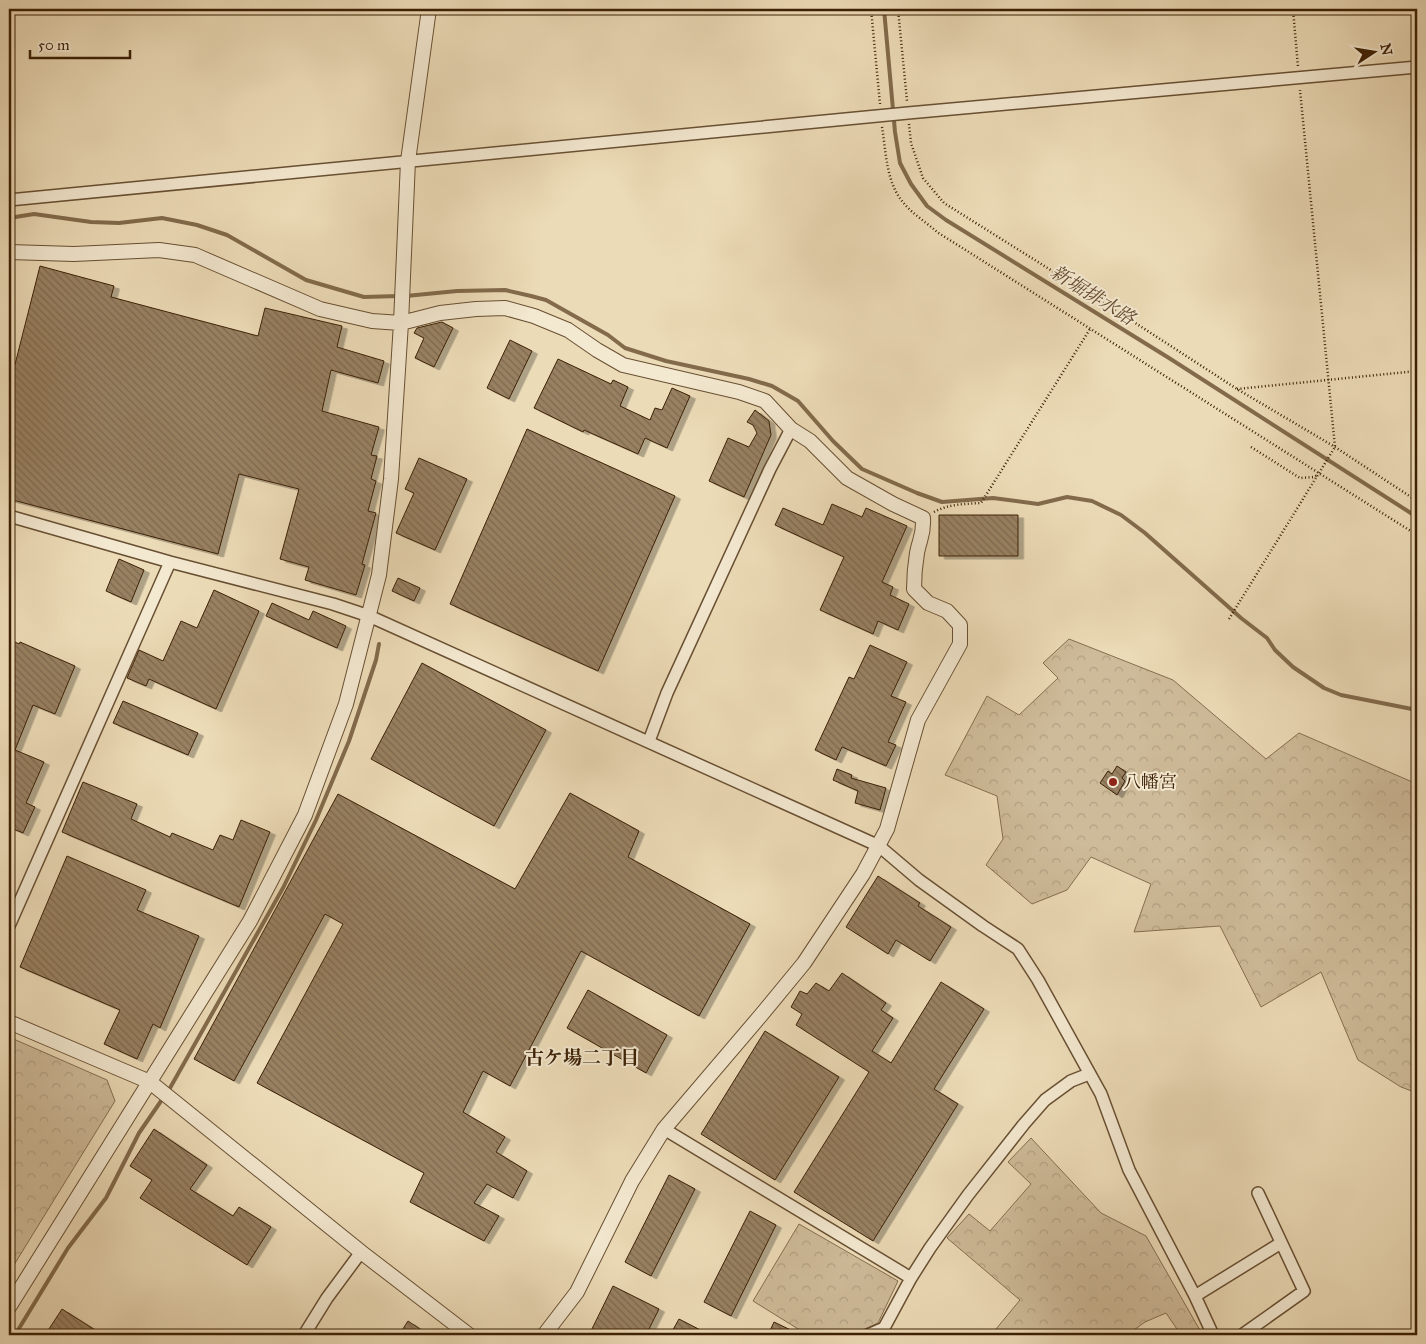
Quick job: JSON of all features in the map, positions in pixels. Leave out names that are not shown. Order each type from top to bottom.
[{"type":"street","points":[[9,1307],[250,922],[305,815],[346,704],[379,575],[391,479],[401,322],[408,161],[429,9]]},
{"type":"street","points":[[9,200],[908,113],[1417,67]]},
{"type":"street","points":[[9,252],[74,254],[159,250],[195,255],[320,309],[372,321],[401,322],[440,313],[476,309],[505,308],[524,313],[568,330],[623,365],[739,392],[765,400],[791,429],[810,441],[847,478],[923,518],[924,532],[914,568],[914,589],[928,603],[947,611],[960,625],[960,644],[918,720],[887,829],[863,874],[804,963],[664,1129],[632,1181],[577,1292],[544,1335]]},
{"type":"street","points":[[649,742],[667,693],[770,469],[791,429]]},
{"type":"street","points":[[9,516],[170,562],[333,604],[369,616],[879,846],[919,880],[1018,949],[1038,980],[1101,1094],[1129,1170],[1195,1296],[1213,1335]]},
{"type":"street","points":[[9,926],[170,562]]},
{"type":"street","points":[[9,1022],[150,1082],[361,1252],[469,1335]]},
{"type":"street","points":[[868,1335],[884,1328],[911,1278],[968,1196],[1045,1100],[1071,1081],[1089,1074]]},
{"type":"street","points":[[664,1129],[911,1278]]},
{"type":"street","points":[[1242,1335],[1304,1292],[1258,1193]]},
{"type":"street","points":[[1195,1296],[1281,1243]]},
{"type":"street","points":[[304,1335],[327,1298],[361,1252]]},
{"type":"path","points":[[871,9],[881,116],[889,170],[894,189],[903,202],[937,232],[1417,535]]},
{"type":"path","points":[[898,9],[911,143],[923,178],[944,203],[1237,389],[1336,447],[1417,501]]},
{"type":"path","points":[[1229,619],[1336,447],[1293,9]]},
{"type":"path","points":[[923,518],[941,508],[981,503],[1090,329]]},
{"type":"path","points":[[1237,389],[1417,371]]},
{"type":"path","points":[[1251,448],[1300,478],[1314,477],[1320,474]]},
{"type":"green space","points":[[1069,639],[1173,680],[1266,759],[1299,733],[1417,784],[1417,1093],[1401,1087],[1358,1060],[1321,972],[1261,1007],[1220,926],[1134,932],[1151,884],[1091,857],[1067,890],[1032,904],[986,865],[1003,839],[997,796],[945,775],[987,696],[1019,715],[1058,678],[1043,663]]},
{"type":"green space","points":[[9,1037],[107,1080],[115,1101],[9,1273]]},
{"type":"green space","points":[[1031,1138],[1101,1213],[1146,1236],[1201,1332],[1181,1335],[1166,1313],[1145,1322],[1127,1335],[1113,1333],[1111,1335],[991,1335],[1020,1300],[947,1238],[969,1214],[990,1231],[1031,1184],[1008,1162]]},
{"type":"green space","points":[[799,1224],[898,1281],[878,1323],[852,1335],[803,1335],[803,1332],[753,1301]]},
{"type":"building","points":[[40,266],[114,286],[111,297],[258,336],[265,308],[342,326],[337,347],[384,361],[378,383],[331,370],[322,411],[379,427],[371,455],[377,456],[371,479],[376,481],[368,511],[376,513],[362,564],[365,565],[356,595],[305,580],[309,567],[280,559],[299,489],[239,474],[218,554],[9,499],[9,388]]},
{"type":"building","points":[[442,322],[453,328],[434,367],[415,358],[424,338],[414,333],[417,328]]},
{"type":"building","points":[[510,340],[532,351],[509,399],[487,388]]},
{"type":"building","points":[[558,359],[611,384],[613,380],[628,387],[620,406],[650,420],[655,408],[662,410],[672,388],[690,396],[667,448],[645,438],[638,454],[584,430],[583,432],[534,408]]},
{"type":"building","points":[[755,410],[769,421],[771,435],[744,497],[709,481],[728,438],[749,447],[757,433],[753,425],[747,422]]},
{"type":"building","points":[[527,429],[675,496],[598,671],[450,604]]},
{"type":"building","points":[[419,458],[467,479],[435,550],[396,533],[414,493],[405,489]]},
{"type":"building","points":[[832,504],[862,517],[866,508],[907,526],[882,582],[893,587],[890,595],[909,604],[898,630],[878,621],[873,634],[820,610],[844,557],[775,525],[783,508],[823,525]]},
{"type":"building","points":[[939,515],[1018,515],[1018,556],[939,556]]},
{"type":"building","points":[[119,559],[144,570],[131,602],[106,591]]},
{"type":"building","points":[[398,578],[420,588],[414,601],[392,591]]},
{"type":"building","points":[[214,590],[259,611],[216,709],[149,679],[146,686],[127,678],[139,650],[163,661],[181,621],[197,628]]},
{"type":"building","points":[[272,603],[309,620],[313,611],[346,626],[337,648],[266,616]]},
{"type":"building","points":[[9,639],[75,666],[55,714],[33,705],[15,750],[44,762],[26,803],[35,807],[23,833],[9,827]]},
{"type":"building","points":[[870,645],[907,662],[891,696],[906,702],[888,742],[896,745],[886,766],[842,747],[836,760],[815,750],[849,677],[854,679]]},
{"type":"building","points":[[422,663],[546,730],[494,826],[371,759]]},
{"type":"building","points":[[123,701],[198,733],[188,755],[113,723]]},
{"type":"building","name":"八幡宮","points":[[1117,766],[1126,772],[1122,778],[1125,781],[1117,795],[1100,783],[1108,771],[1112,774]]},
{"type":"building","points":[[837,769],[852,775],[851,778],[886,788],[880,810],[855,803],[858,791],[833,780]]},
{"type":"building","points":[[83,782],[137,804],[131,819],[170,837],[172,833],[213,850],[220,835],[233,840],[241,820],[270,832],[239,907],[62,832]]},
{"type":"building","points":[[570,793],[639,831],[628,857],[750,924],[699,1016],[581,951],[510,1086],[483,1071],[463,1112],[505,1137],[496,1152],[527,1171],[513,1198],[487,1184],[474,1203],[499,1216],[484,1241],[410,1202],[424,1173],[257,1083],[343,924],[325,914],[234,1081],[194,1059],[338,794],[515,889]]},
{"type":"building","points":[[67,856],[146,890],[137,910],[199,936],[160,1028],[153,1024],[137,1059],[104,1044],[120,1010],[20,967]]},
{"type":"building","points":[[878,876],[920,903],[918,906],[951,927],[930,961],[896,940],[888,954],[846,927]]},
{"type":"building","points":[[842,973],[886,1003],[881,1010],[893,1018],[872,1051],[891,1063],[941,982],[984,1009],[934,1089],[958,1104],[873,1241],[794,1192],[869,1072],[796,1025],[802,1014],[791,1007],[800,991],[807,994],[816,983],[829,991]]},
{"type":"building","points":[[588,990],[667,1035],[646,1073],[567,1028]]},
{"type":"building","points":[[765,1031],[839,1077],[775,1180],[701,1134]]},
{"type":"building","points":[[154,1129],[207,1165],[190,1189],[233,1216],[239,1207],[271,1227],[247,1265],[140,1198],[152,1180],[130,1166]]},
{"type":"building","points":[[669,1175],[695,1189],[651,1276],[625,1262]]},
{"type":"building","points":[[750,1211],[776,1225],[731,1316],[704,1302]]},
{"type":"building","points":[[613,1286],[659,1309],[646,1335],[589,1335]]},
{"type":"building","points":[[62,1309],[103,1335],[45,1335]]},
{"type":"building","points":[[679,1319],[710,1335],[670,1335]]},
{"type":"building","points":[[408,1321],[429,1335],[399,1335]]},
{"type":"building","points":[[774,1322],[801,1335],[768,1335]]},
{"type":"waterway","name":"新堀排水路","points":[[884,9],[895,132],[900,163],[911,184],[927,206],[946,220],[1169,358],[1417,517]]},
{"type":"waterway","points":[[9,218],[34,214],[91,222],[119,223],[162,218],[197,225],[227,235],[306,280],[364,297],[399,296]]},
{"type":"waterway","points":[[406,296],[457,291],[505,290],[531,296],[546,300],[608,335],[625,348],[666,361],[749,379],[772,386],[798,401],[833,441],[862,469],[942,502],[993,498],[1038,504],[1067,497],[1092,501],[1121,515],[1145,533],[1241,618],[1267,638],[1275,650],[1293,667],[1324,688],[1341,695],[1417,710]]},
{"type":"waterway","points":[[15,1335],[68,1248],[106,1198],[139,1133],[170,1088],[283,888],[316,820],[349,741],[376,660],[379,644]]},
{"type":"place","name":"八幡宮","points":[[1113,782]]},
{"type":"district","name":"古ケ場二丁目","points":[[582,1057]]}]
